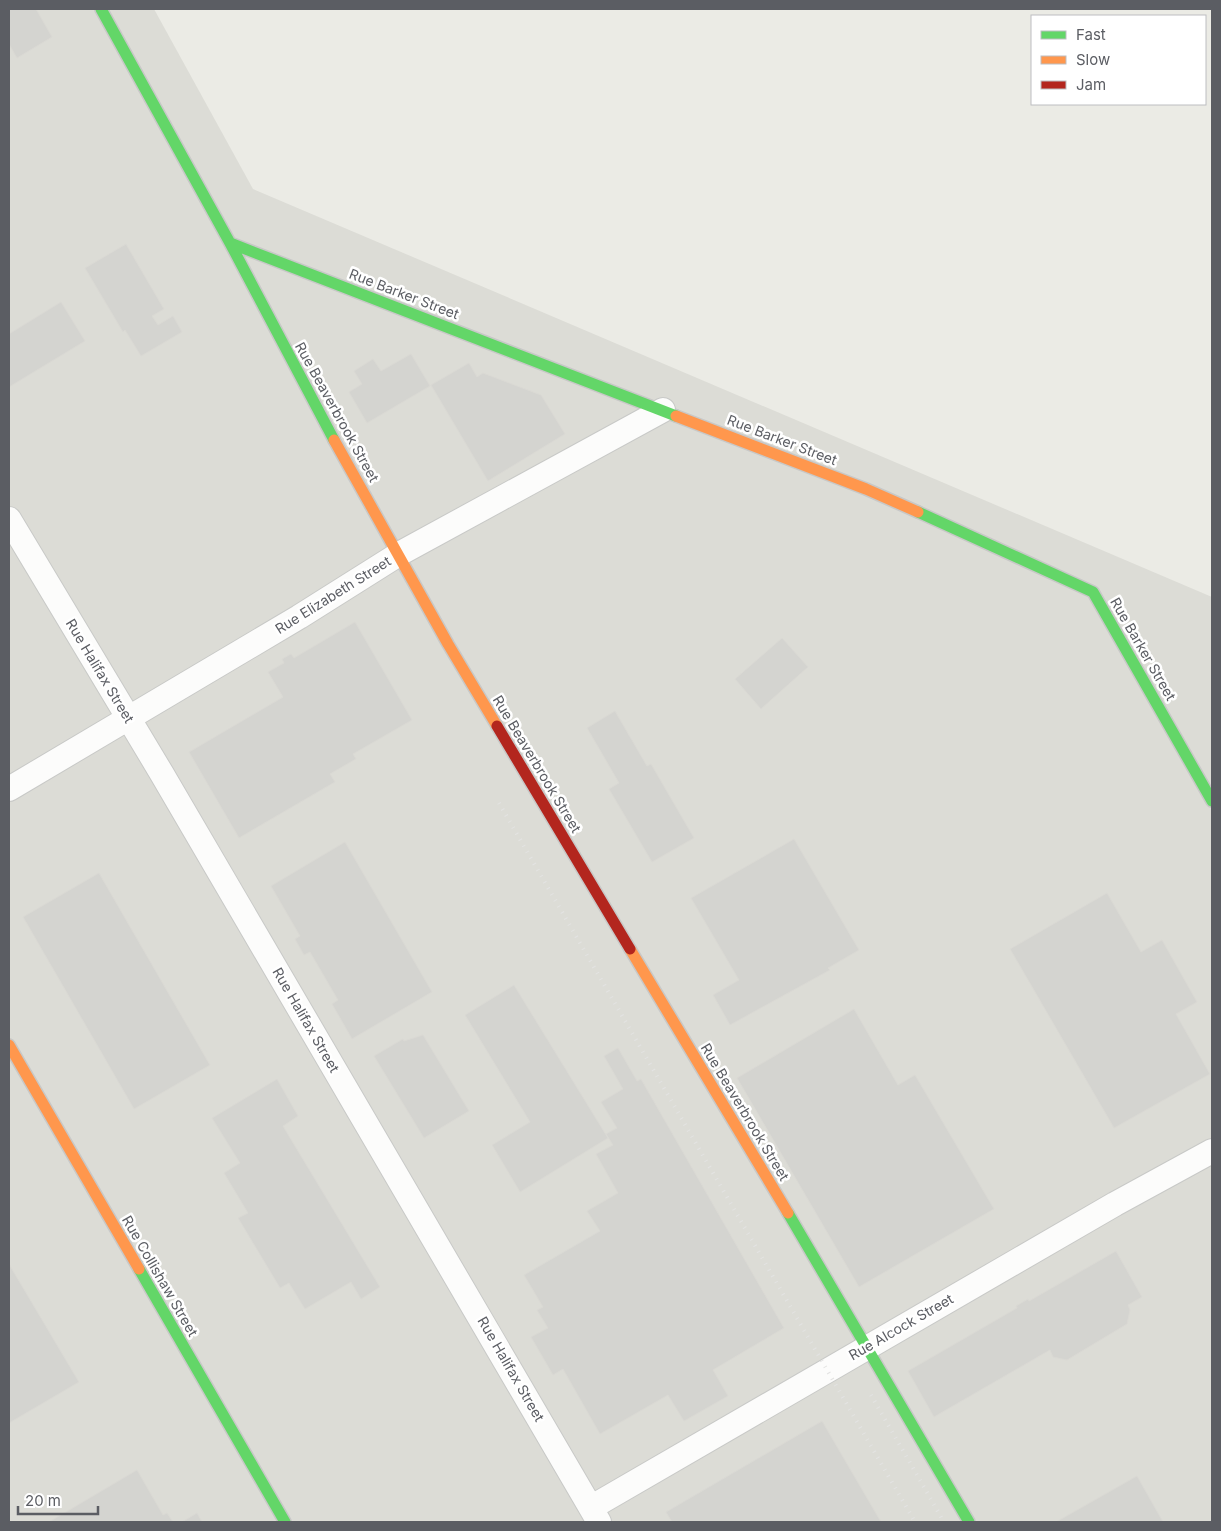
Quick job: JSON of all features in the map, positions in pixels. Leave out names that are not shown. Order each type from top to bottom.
[{"type":"street","name":"Rue Beaverbrook Street","points":[[101,9],[230,243],[294,367],[448,644],[868,1346],[969,1522]]},
{"type":"street","name":"Rue Barker Street","points":[[230,243],[866,489],[1093,592],[1212,801]]},
{"type":"street","name":"Rue Elizabeth Street","points":[[9,789],[300,617],[399,554],[663,410]]},
{"type":"street","name":"Rue Halifax Street","points":[[9,519],[596,1515]]},
{"type":"street","name":"Rue Collishaw Street","points":[[9,1045],[285,1522]]},
{"type":"street","name":"Rue Alcock Street","points":[[596,1515],[868,1346],[1115,1204],[1212,1151]]},
{"type":"shaded area","points":[[9,9],[154,9],[253,189],[1212,597],[1212,1522],[9,1522]]},
{"type":"building","points":[[9,9],[36,9],[52,37],[17,58],[9,44]]},
{"type":"building","points":[[126,244],[164,309],[152,316],[158,325],[173,316],[182,332],[141,356],[125,330],[123,332],[85,268]]},
{"type":"building","points":[[61,302],[85,341],[9,387],[9,334]]},
{"type":"building","points":[[411,354],[430,386],[367,423],[349,392],[362,384],[354,371],[373,359],[381,371]]},
{"type":"building","points":[[469,363],[477,377],[483,373],[541,395],[565,434],[488,481],[431,385]]},
{"type":"building","points":[[355,622],[412,720],[353,754],[356,759],[330,774],[335,782],[239,838],[189,752],[283,697],[268,672],[284,663],[282,659],[291,654],[294,658]]},
{"type":"building","points":[[782,638],[808,667],[761,709],[735,679]]},
{"type":"building","points":[[615,711],[647,766],[651,764],[694,838],[652,862],[609,789],[619,783],[587,728]]},
{"type":"building","points":[[794,839],[859,950],[828,968],[830,970],[730,1025],[713,995],[739,980],[691,898]]},
{"type":"building","points":[[345,842],[432,992],[352,1039],[332,1004],[338,1000],[310,952],[304,955],[295,939],[300,936],[271,886]]},
{"type":"building","points":[[99,873],[210,1065],[134,1109],[23,917]]},
{"type":"building","points":[[1107,893],[1141,952],[1162,940],[1197,1002],[1176,1014],[1210,1074],[1114,1128],[1010,949]]},
{"type":"building","points":[[514,985],[608,1138],[520,1192],[492,1145],[530,1122],[465,1015]]},
{"type":"building","points":[[854,1009],[898,1085],[915,1075],[994,1209],[859,1287],[737,1078]]},
{"type":"building","points":[[423,1035],[469,1111],[424,1138],[374,1056],[403,1039],[404,1041]]},
{"type":"building","points":[[618,1048],[637,1081],[641,1079],[784,1328],[713,1370],[728,1396],[684,1421],[668,1395],[600,1434],[563,1369],[553,1375],[531,1337],[548,1328],[537,1310],[543,1307],[524,1275],[600,1231],[587,1211],[618,1193],[596,1154],[613,1145],[606,1134],[617,1128],[601,1102],[623,1089],[604,1056]]},
{"type":"building","points":[[277,1079],[298,1116],[283,1126],[380,1287],[361,1299],[351,1282],[305,1309],[289,1283],[280,1288],[238,1218],[248,1213],[224,1173],[240,1163],[212,1118]]},
{"type":"building","points":[[1116,1251],[1142,1297],[1128,1305],[1130,1310],[1127,1324],[1067,1360],[1053,1357],[1050,1350],[934,1417],[908,1371],[1017,1308],[1016,1306],[1028,1299],[1029,1301]]},
{"type":"building","points":[[9,1264],[79,1382],[9,1423]]},
{"type":"building","points":[[822,1421],[881,1522],[672,1522],[666,1512]]},
{"type":"building","points":[[137,1470],[163,1515],[167,1513],[173,1522],[49,1522]]},
{"type":"building","points":[[1137,1476],[1163,1522],[1056,1522]]},
{"type":"building","points":[[197,1513],[202,1522],[182,1522]]},
{"type":"railway","points":[[499,803],[915,1522]]},
{"type":"railway","points":[[871,1395],[944,1522]]},
{"type":"traffic: fast","points":[[101,9],[230,243],[334,440]]},
{"type":"traffic: fast","points":[[230,243],[676,416]]},
{"type":"traffic: fast","points":[[918,512],[1093,592],[1212,801]]},
{"type":"traffic: fast","points":[[788,1213],[969,1522]]},
{"type":"traffic: fast","points":[[139,1269],[285,1522]]},
{"type":"traffic: slow","points":[[676,416],[866,489],[918,512]]},
{"type":"traffic: slow","points":[[334,440],[448,644],[497,726]]},
{"type":"traffic: slow","points":[[630,949],[788,1213]]},
{"type":"traffic: slow","points":[[9,1045],[139,1269]]},
{"type":"traffic: jam","points":[[497,726],[630,949]]}]
